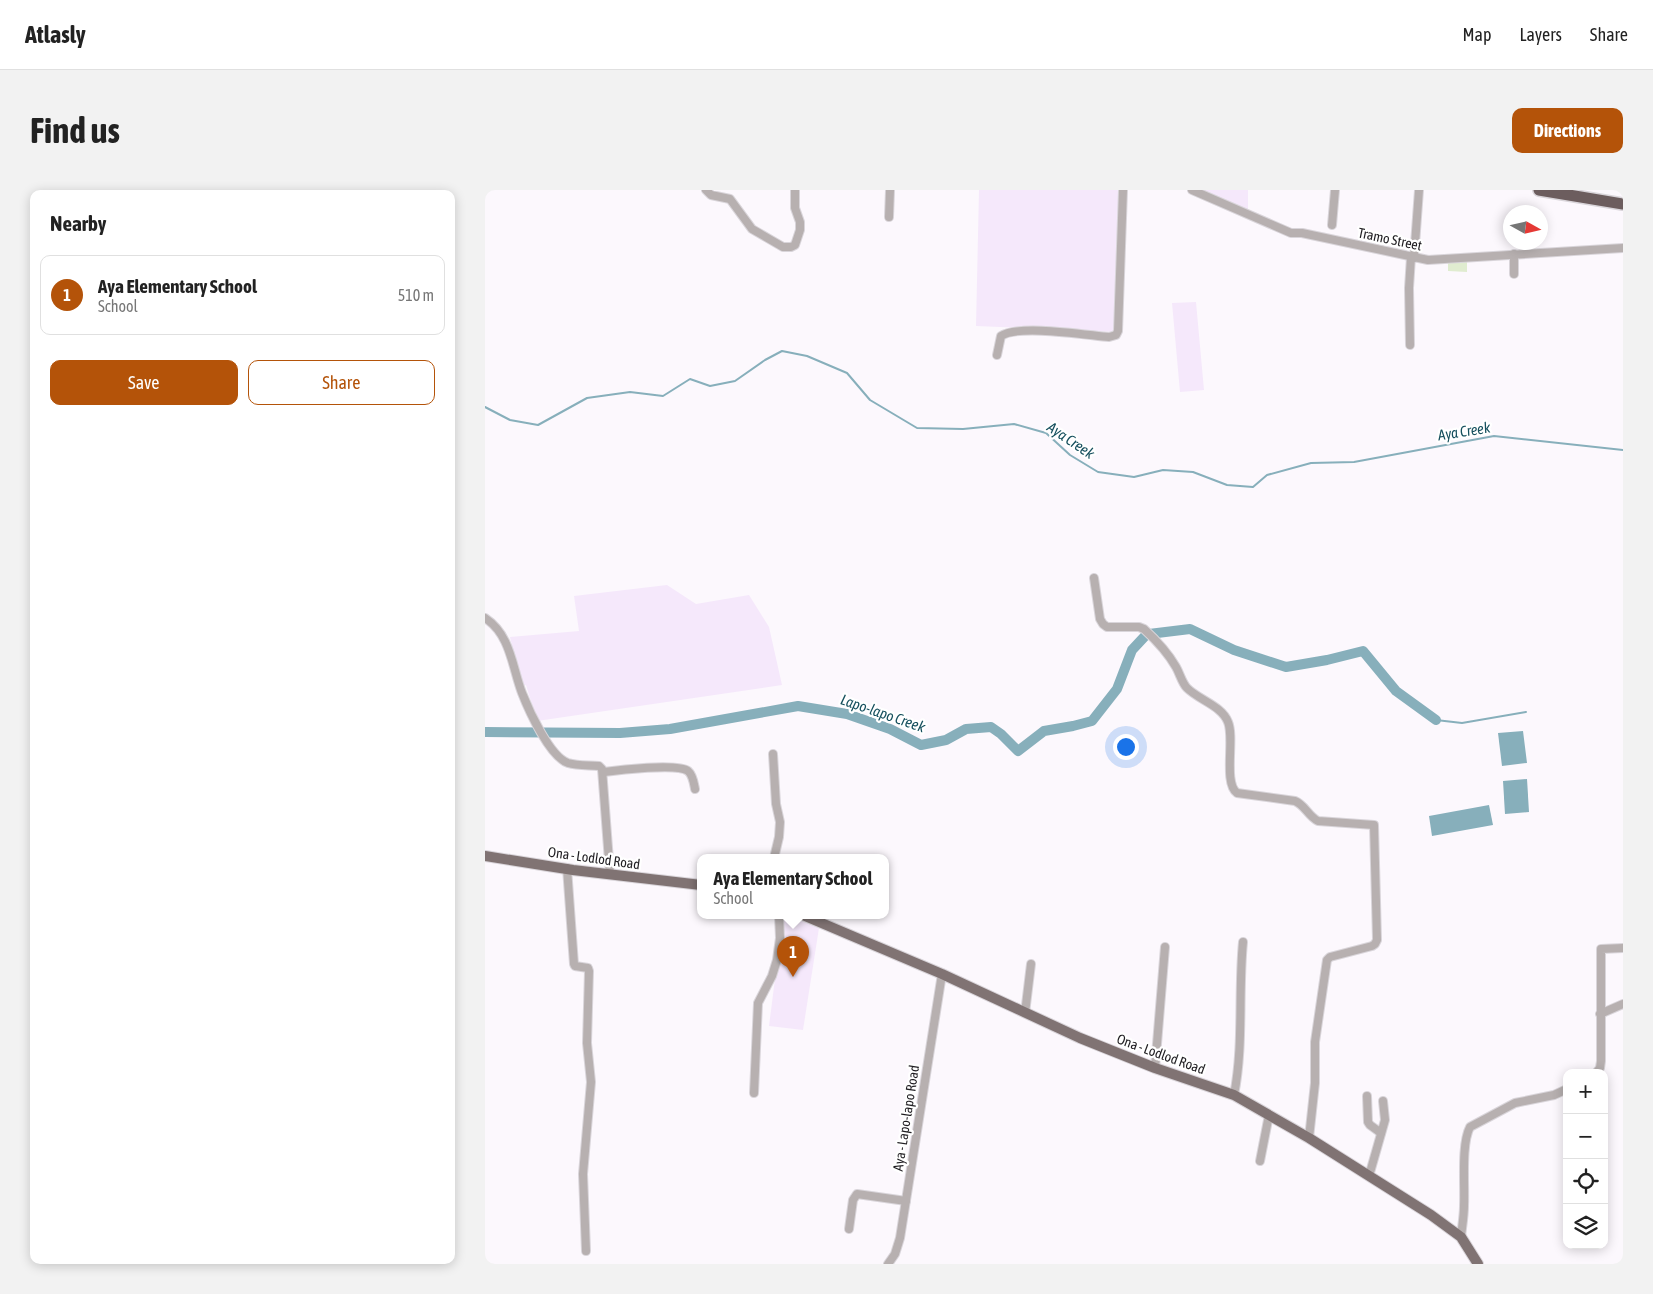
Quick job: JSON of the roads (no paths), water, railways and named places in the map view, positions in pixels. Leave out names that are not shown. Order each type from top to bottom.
[{"type":"highway","points":[[1539,190],[1587,194],[1623,204]]},
{"type":"main road","name":"Ona - Lodlod Road","points":[[485,856],[697,885]]},
{"type":"main road","name":"Ona - Lodlod Road","points":[[812,919],[941,974],[1080,1038],[1155,1068],[1234,1095],[1309,1138],[1431,1215],[1461,1237],[1478,1264]]},
{"type":"street","points":[[706,190],[711,195],[730,199],[752,229],[783,247],[791,248],[795,245],[800,230],[800,222],[795,208],[795,190]]},
{"type":"street","points":[[889,217],[890,190]]},
{"type":"street","points":[[997,355],[1001,336],[1013,331],[1109,337],[1116,335],[1118,331],[1123,190]]},
{"type":"street","points":[[1333,224],[1335,190]]},
{"type":"street","points":[[1410,345],[1409,288],[1419,190]]},
{"type":"street","name":"Tramo Street","points":[[1195,191],[1291,233],[1302,233],[1428,260],[1623,248]]},
{"type":"street","points":[[1513,274],[1514,254]]},
{"type":"street","points":[[1094,578],[1100,619],[1103,624],[1107,627],[1139,627],[1144,629],[1169,656],[1185,686],[1197,698],[1225,715],[1229,724],[1231,776],[1234,791],[1295,801],[1303,805],[1313,818],[1318,821],[1374,825],[1377,940],[1371,946],[1330,957],[1327,960],[1315,1042],[1315,1083],[1309,1138]]},
{"type":"street","points":[[485,618],[495,626],[507,644],[522,694],[543,738],[556,755],[569,763],[599,766],[603,772],[610,874]]},
{"type":"street","points":[[773,754],[776,804],[780,822],[775,854]]},
{"type":"street","points":[[603,772],[679,768],[690,773],[695,789]]},
{"type":"street","points":[[567,868],[573,964],[588,968],[589,971],[587,1043],[591,1082],[583,1174],[586,1251]]},
{"type":"street","points":[[754,1093],[758,1003],[776,965],[780,938],[779,919]]},
{"type":"street","points":[[1234,1095],[1239,1073],[1243,942]]},
{"type":"street","points":[[1155,1068],[1165,947]]},
{"type":"street","points":[[1599,1069],[1601,1061],[1601,950],[1623,948]]},
{"type":"street","points":[[1025,1013],[1031,964]]},
{"type":"street","name":"Aya - Lapo-lapo Road","points":[[889,1264],[895,1254],[900,1238],[941,974]]},
{"type":"street","points":[[1600,1014],[1623,1004]]},
{"type":"street","points":[[1461,1237],[1464,1208],[1465,1146],[1470,1127],[1515,1102],[1554,1095],[1563,1091]]},
{"type":"street","points":[[1367,1096],[1368,1122],[1381,1133]]},
{"type":"street","points":[[1369,1176],[1385,1120],[1383,1101]]},
{"type":"street","points":[[1260,1161],[1269,1114]]},
{"type":"street","points":[[849,1229],[853,1200],[857,1194],[906,1201]]},
{"type":"water","points":[[1523,731],[1527,763],[1502,766],[1498,733]]},
{"type":"water","points":[[1527,779],[1529,812],[1505,814],[1503,781]]},
{"type":"water","points":[[1489,805],[1493,825],[1432,836],[1429,816]]},
{"type":"waterway","name":"Aya Creek","points":[[485,407],[510,420],[538,425],[587,398],[630,392],[663,396],[690,379],[710,386],[735,381],[765,360],[782,351],[807,356],[847,373],[870,400],[917,428],[963,429],[1014,424],[1046,433],[1070,455],[1098,472],[1134,477],[1163,470],[1193,472],[1227,485],[1253,487],[1267,475],[1311,463],[1354,462],[1494,436],[1623,450]]},
{"type":"waterway","name":"Lapo-lapo Creek","points":[[485,732],[620,733],[670,729],[798,706],[847,714],[890,729],[921,745],[946,740],[966,729],[991,727],[1018,751],[1044,731],[1092,721],[1117,689],[1132,650],[1146,635],[1190,629],[1234,650],[1286,667],[1363,651],[1396,691],[1436,720]]},
{"type":"waterway","name":"Lapo-lapo Creek","points":[[1436,720],[1462,723],[1526,712]]},
{"type":"place","name":"Aya Elementary School","points":[[793,977]]}]
